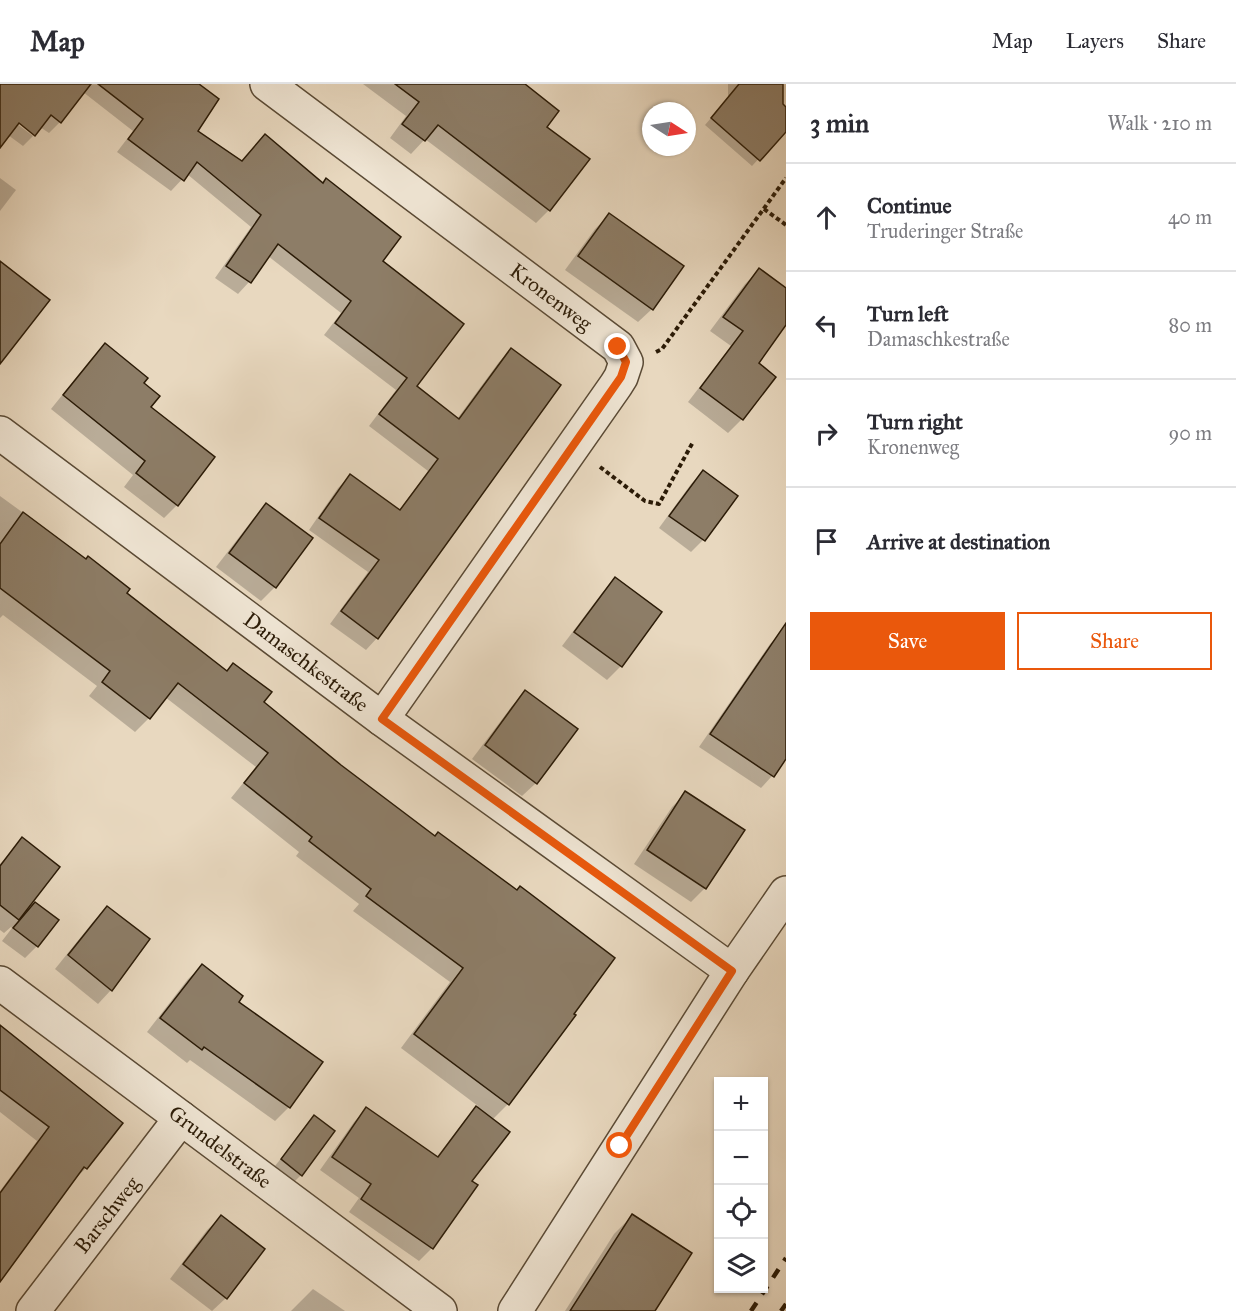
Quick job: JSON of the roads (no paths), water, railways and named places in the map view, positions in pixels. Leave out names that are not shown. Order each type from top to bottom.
[{"type":"street","name":"Kronenweg","points":[[267,84],[618,347],[626,362],[616,385],[382,719]]},
{"type":"street","name":"Damaschkestraße","points":[[0,432],[382,719],[732,971]]},
{"type":"street","points":[[515,1311],[732,971],[786,893]]},
{"type":"street","name":"Grundelstraße","points":[[0,983],[440,1311]]},
{"type":"street","name":"Barschweg","points":[[33,1311],[181,1118]]},
{"type":"railway","points":[[751,1311],[786,1258]]},
{"type":"railway","points":[[781,1311],[786,1304]]}]
